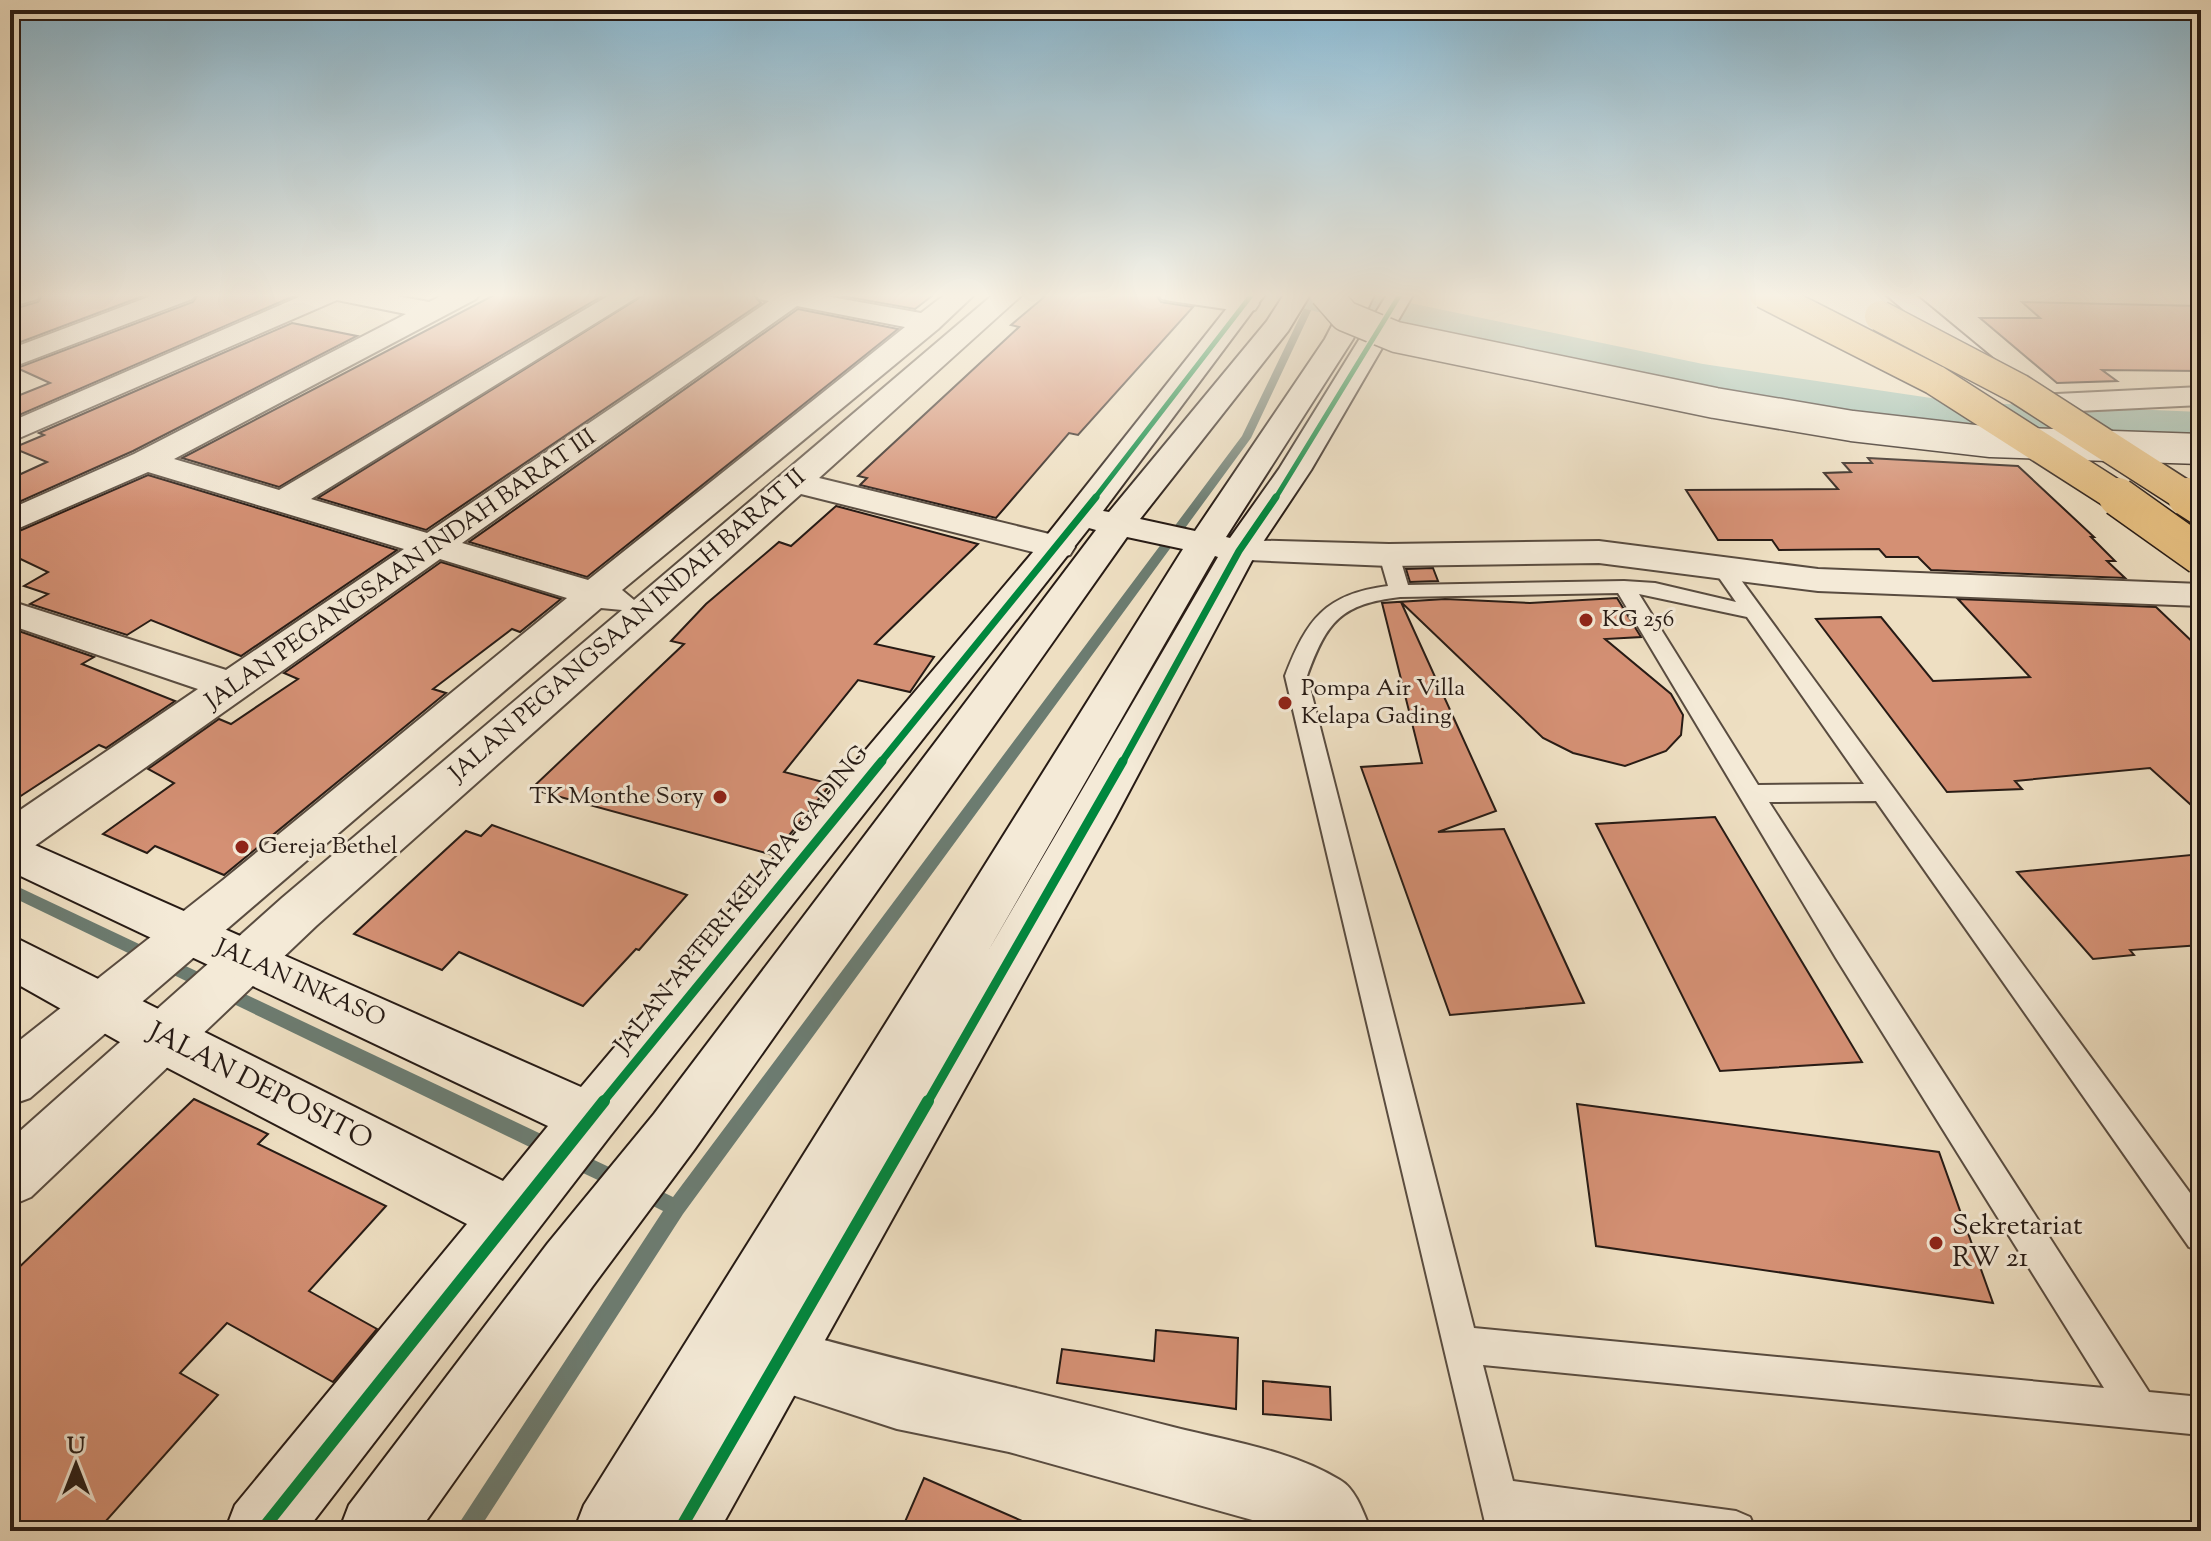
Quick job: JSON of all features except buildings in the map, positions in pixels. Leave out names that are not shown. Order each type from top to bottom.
[{"type":"highway","points":[[1910,365],[2089,477],[2201,556]]},
{"type":"highway","points":[[1971,365],[2019,389],[2201,506]]},
{"type":"street","points":[[10,433],[166,365]]},
{"type":"street","points":[[10,522],[146,461],[329,365]]},
{"type":"street","points":[[283,502],[511,365]]},
{"type":"street","name":"JALAN PEGANGSAAN INDAH BARAT III","points":[[10,840],[433,547],[684,365]]},
{"type":"street","name":"JALAN PEGANGSAAN INDAH BARAT II","points":[[10,1081],[877,365]]},
{"type":"street","name":"JALAN PEGANGSAAN INDAH BARAT II","points":[[10,1178],[299,912],[643,609],[928,365]]},
{"type":"street","name":"JALAN ARTERI KELAPA GADING","points":[[261,1531],[554,1163],[1085,529],[1215,365]]},
{"type":"street","points":[[610,1531],[754,1298],[1200,542],[1295,470],[1349,365]]},
{"type":"street","points":[[1473,365],[1777,424],[1931,446],[2117,460],[2201,458]]},
{"type":"street","points":[[1531,365],[1784,417],[1932,437],[2057,448],[2201,449]]},
{"type":"street","points":[[1611,365],[1848,410],[2048,430],[2201,430]]},
{"type":"street","points":[[1988,365],[2201,524]]},
{"type":"street","points":[[2050,414],[2201,396]]},
{"type":"street","points":[[146,461],[643,609]]},
{"type":"street","points":[[793,482],[1085,529],[1200,542],[1389,555],[1599,552],[1723,569],[1861,582],[2201,595]]},
{"type":"street","name":"JALAN ARTERI KELAPA GADING","points":[[375,1531],[655,1158],[1085,529]]},
{"type":"street","points":[[679,1531],[1092,818],[1200,542]]},
{"type":"street","points":[[10,612],[234,687]]},
{"type":"street","name":"JALAN INKASO","points":[[10,851],[241,966],[527,1086],[554,1163]]},
{"type":"street","name":"JALAN DEPOSITO","points":[[10,955],[114,995],[174,1025],[554,1163]]},
{"type":"street","points":[[778,1360],[897,1395],[1009,1418],[1314,1513]]},
{"type":"lane","points":[[1389,555],[1400,591]]},
{"type":"lane","points":[[1723,569],[2201,1236]]},
{"type":"lane","points":[[1736,1531],[1502,1515],[1296,676],[1307,643],[1335,606],[1359,595],[1400,591],[1624,587],[1655,589],[1754,612]]},
{"type":"lane","points":[[1624,587],[1750,794],[2139,1411]]},
{"type":"lane","points":[[1750,794],[1884,792]]},
{"type":"lane","points":[[1462,1345],[2201,1416]]},
{"type":"waterway","points":[[676,1208],[1247,436],[1281,365]]},
{"type":"waterway","points":[[1632,365],[1703,380],[1958,418],[2201,429]]},
{"type":"waterway","points":[[10,889],[551,1148]]},
{"type":"waterway","points":[[573,1159],[619,1181]]},
{"type":"waterway","points":[[642,1191],[676,1208]]},
{"type":"waterway","points":[[465,1531],[676,1208]]},
{"type":"cycle path","points":[[261,1531],[590,1118],[1057,547],[1198,365]]},
{"type":"cycle path","points":[[679,1531],[1092,818],[1239,551],[1295,470],[1358,365]]},
{"type":"place","name":"KG 256","points":[[1586,620]]},
{"type":"place","name":"Pompa Air Villa Kelapa Gading","points":[[1285,703]]},
{"type":"place","name":"TK Monthe Sory","points":[[720,797]]},
{"type":"place","name":"Gereja Bethel","points":[[242,847]]},
{"type":"place","name":"Sekretariat RW 21","points":[[1936,1243]]}]
